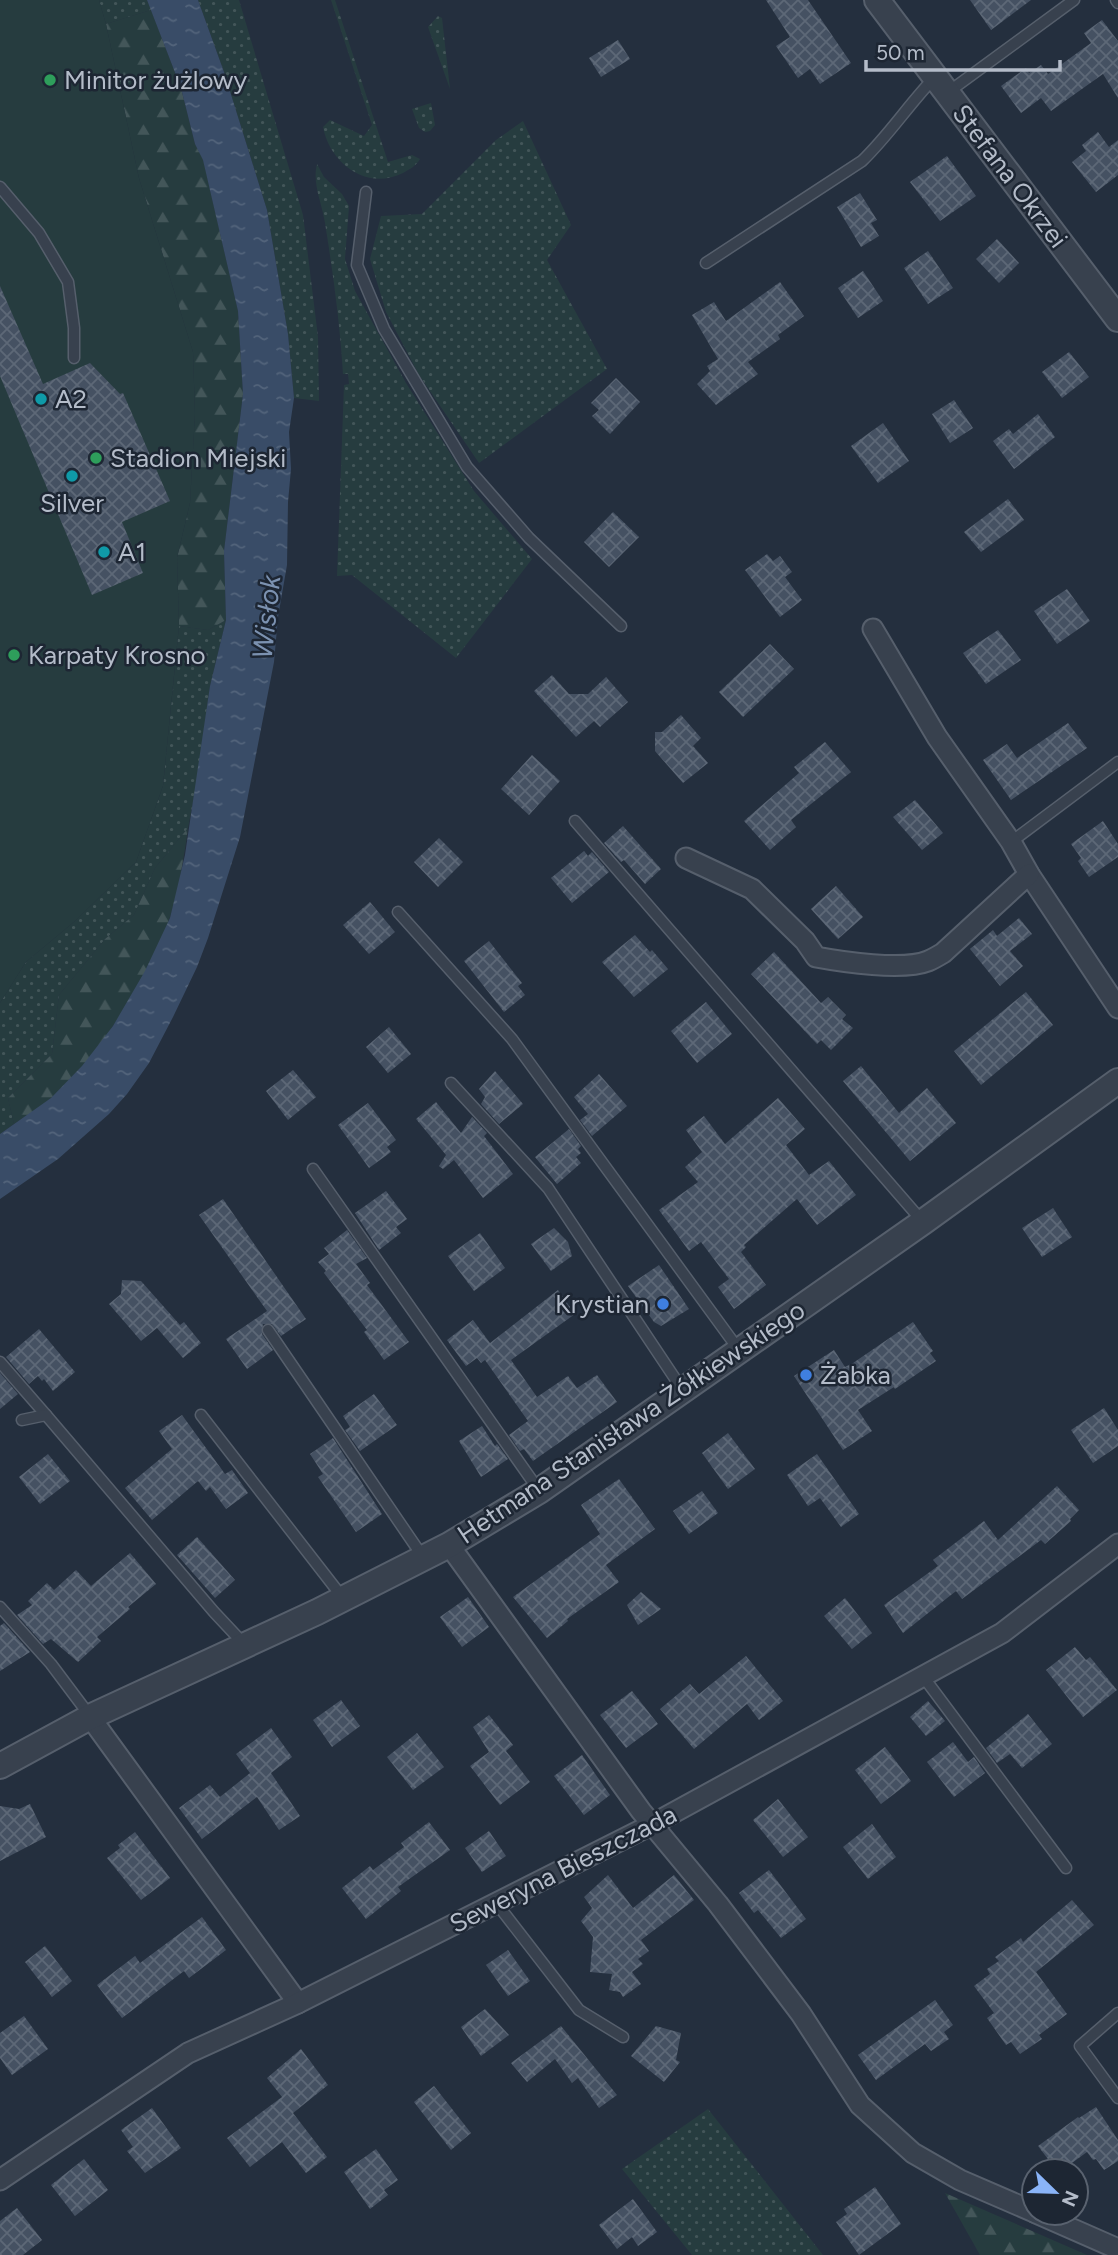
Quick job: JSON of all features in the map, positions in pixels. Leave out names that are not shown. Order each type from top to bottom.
[{"type":"street","name":"Stefana Okrzei","points":[[877,0],[1118,319]]},
{"type":"street","points":[[873,629],[937,737],[1011,842],[1029,874],[1118,1008]]},
{"type":"street","points":[[686,858],[752,889],[805,941],[816,957],[847,963],[926,962],[943,953],[1029,874]]},
{"type":"street","name":"Hetmana Stanisława Żółkiewskiego","points":[[0,1766],[90,1717],[449,1545],[539,1491],[923,1222],[1118,1081]]},
{"type":"street","name":"Seweryna Bieszczada","points":[[0,2180],[188,2053],[298,2003],[651,1825],[1002,1633],[1118,1544]]},
{"type":"street","points":[[449,1545],[651,1825],[718,1904],[801,2014],[860,2105],[913,2154],[960,2180],[1020,2206]]},
{"type":"street","points":[[90,1717],[298,2003]]},
{"type":"street","points":[[1067,2227],[1118,2249]]},
{"type":"lane","points":[[706,262],[862,160],[881,142],[919,94],[941,85],[1074,0]]},
{"type":"lane","points":[[0,187],[39,233],[68,282],[74,328],[74,358]]},
{"type":"lane","points":[[366,192],[357,265],[384,329],[467,467],[529,538],[621,626]]},
{"type":"lane","points":[[1011,842],[1118,762]]},
{"type":"lane","points":[[575,821],[923,1222]]},
{"type":"lane","points":[[398,912],[512,1038],[739,1350]]},
{"type":"lane","points":[[451,1083],[548,1188],[683,1391]]},
{"type":"lane","points":[[313,1169],[539,1491]]},
{"type":"lane","points":[[268,1330],[423,1558]]},
{"type":"lane","points":[[0,1362],[244,1644]]},
{"type":"lane","points":[[22,1420],[47,1415]]},
{"type":"lane","points":[[201,1415],[343,1598]]},
{"type":"lane","points":[[0,1607],[51,1664],[90,1717]]},
{"type":"lane","points":[[921,1675],[1066,1868]]},
{"type":"lane","points":[[497,1904],[579,2010],[623,2037]]},
{"type":"lane","points":[[1118,2013],[1080,2046],[1118,2098]]},
{"type":"green space","name":"Stadion Miejski","points":[[0,0],[99,0],[139,178],[193,352],[195,414],[190,503],[177,558],[179,626],[163,786],[136,862],[74,922],[26,962],[0,1003]]},
{"type":"green space","points":[[99,0],[147,0],[151,10],[106,24]]},
{"type":"green space","points":[[198,0],[239,0],[303,215],[318,337],[319,401],[294,398],[288,334],[267,210],[224,72]]},
{"type":"green space","points":[[331,0],[335,0],[388,162],[412,155],[420,159],[403,173],[390,178],[376,179],[352,171],[333,152],[327,140],[323,127],[330,120],[364,136],[372,125]]},
{"type":"green space","points":[[151,10],[181,88],[195,144],[203,159],[238,311],[243,394],[224,551],[226,620],[208,630],[179,626],[177,558],[190,503],[195,414],[193,352],[139,178],[106,24]]},
{"type":"green space","points":[[438,16],[442,18],[450,89],[428,27]]},
{"type":"green space","points":[[431,103],[435,125],[425,132],[419,128],[412,109]]},
{"type":"green space","points":[[523,121],[571,225],[547,260],[607,369],[479,463],[419,375],[386,312],[370,259],[381,216],[422,214],[496,140]]},
{"type":"green space","points":[[317,164],[324,177],[342,194],[349,206],[345,259],[355,291],[406,383],[474,491],[532,559],[456,658],[352,575],[337,576],[344,385],[349,384],[348,374],[343,374],[333,279],[317,186]]},
{"type":"green space","points":[[226,620],[210,686],[188,828],[155,868],[134,915],[105,939],[59,995],[52,1054],[8,1098],[14,1124],[0,1134],[0,1003],[26,962],[74,922],[136,862],[163,786],[179,626],[208,630]]},
{"type":"green space","points":[[188,828],[170,917],[162,939],[136,989],[103,1040],[67,1084],[14,1124],[8,1098],[52,1054],[59,995],[105,939],[134,915],[155,868]]},
{"type":"green space","points":[[708,2109],[823,2255],[692,2255],[622,2169]]},
{"type":"green space","points":[[945,2193],[1087,2255],[980,2255]]},
{"type":"water","name":"Wisłok","points":[[147,0],[198,0],[224,72],[267,210],[288,334],[294,398],[289,432],[291,469],[287,565],[274,662],[240,837],[197,967],[149,1063],[127,1094],[109,1114],[58,1159],[0,1199],[0,1134],[51,1098],[82,1066],[113,1026],[145,971],[170,918],[185,855],[210,686],[226,620],[224,551],[243,394],[238,311],[203,160],[195,144],[181,88]]},
{"type":"building","points":[[766,0],[808,0],[851,63],[820,84],[810,69],[798,78],[776,46],[790,37]]},
{"type":"building","points":[[970,0],[1031,0],[991,30]]},
{"type":"building","points":[[1102,20],[1118,41],[1118,98],[1103,74],[1051,111],[1041,98],[1021,113],[1001,86],[1026,68],[1029,73],[1041,65],[1048,74],[1091,43],[1084,33]]},
{"type":"building","points":[[618,40],[630,59],[601,77],[589,58]]},
{"type":"building","points":[[1098,132],[1109,147],[1118,140],[1118,175],[1096,192],[1072,162],[1086,151],[1082,145]]},
{"type":"building","points":[[947,156],[976,196],[940,221],[910,182]]},
{"type":"building","points":[[860,193],[877,220],[871,223],[879,236],[861,247],[837,207]]},
{"type":"building","points":[[997,239],[1019,263],[999,283],[976,259]]},
{"type":"building","points":[[928,251],[953,288],[928,304],[904,268]]},
{"type":"building","points":[[863,271],[883,301],[858,318],[838,288]]},
{"type":"building","points":[[780,282],[804,316],[778,335],[780,339],[748,362],[758,374],[716,405],[697,384],[710,371],[707,366],[718,359],[692,315],[714,302],[726,321]]},
{"type":"building","points":[[0,286],[43,384],[90,363],[120,394],[123,393],[170,501],[122,522],[143,573],[92,595],[0,376]]},
{"type":"building","points":[[1069,352],[1089,377],[1062,398],[1042,372]]},
{"type":"building","points":[[616,378],[640,402],[610,434],[592,416],[599,410],[591,403]]},
{"type":"building","points":[[954,400],[973,428],[950,443],[932,414]]},
{"type":"building","points":[[1038,414],[1055,437],[1014,469],[993,441],[1009,429],[1013,434]]},
{"type":"building","points":[[883,423],[909,461],[878,483],[851,446]]},
{"type":"building","points":[[1008,499],[1024,520],[981,552],[964,532]]},
{"type":"building","points":[[613,512],[639,537],[609,567],[584,542]]},
{"type":"building","points":[[767,554],[773,561],[780,556],[792,572],[785,577],[802,600],[780,617],[745,570]]},
{"type":"building","points":[[1067,589],[1090,621],[1057,644],[1034,611]]},
{"type":"building","points":[[998,630],[1021,660],[986,684],[963,653]]},
{"type":"building","points":[[770,644],[794,669],[743,717],[719,692]]},
{"type":"building","points":[[552,675],[569,694],[588,694],[606,677],[628,702],[600,727],[594,721],[576,737],[534,691]]},
{"type":"building","points":[[681,715],[701,738],[693,746],[708,763],[683,783],[655,751],[655,732],[662,732]]},
{"type":"building","points":[[1068,723],[1087,748],[1011,800],[983,760],[1007,744],[1017,758]]},
{"type":"building","points":[[825,742],[851,772],[791,820],[796,827],[770,850],[744,821],[799,773],[794,767]]},
{"type":"building","points":[[532,755],[560,781],[529,815],[501,789]]},
{"type":"building","points":[[915,800],[943,833],[922,850],[893,817]]},
{"type":"building","points":[[1103,821],[1118,844],[1118,857],[1089,877],[1071,844]]},
{"type":"building","points":[[623,826],[661,869],[645,884],[624,860],[621,862],[604,843]]},
{"type":"building","points":[[439,838],[463,862],[438,887],[414,862]]},
{"type":"building","points":[[584,851],[588,856],[592,852],[609,872],[572,903],[551,878]]},
{"type":"building","points":[[836,886],[863,917],[838,939],[811,909]]},
{"type":"building","points":[[370,902],[395,932],[369,954],[343,925]]},
{"type":"building","points":[[1019,918],[1032,934],[1010,951],[1023,966],[1000,986],[970,949],[993,930],[997,936]]},
{"type":"building","points":[[635,935],[668,969],[634,997],[602,962]]},
{"type":"building","points":[[489,941],[522,983],[518,986],[525,995],[504,1012],[464,961]]},
{"type":"building","points":[[774,952],[821,1003],[828,997],[846,1015],[842,1019],[853,1028],[831,1050],[821,1040],[817,1044],[751,974]]},
{"type":"building","points":[[1026,992],[1053,1025],[981,1085],[954,1051]]},
{"type":"building","points":[[706,1002],[732,1034],[697,1063],[671,1031]]},
{"type":"building","points":[[389,1027],[411,1054],[388,1073],[366,1047]]},
{"type":"building","points":[[861,1066],[899,1113],[927,1088],[956,1123],[910,1161],[843,1081]]},
{"type":"building","points":[[293,1070],[316,1097],[288,1120],[266,1091]]},
{"type":"building","points":[[495,1071],[523,1104],[499,1124],[481,1104],[485,1097],[479,1089]]},
{"type":"building","points":[[599,1074],[627,1106],[592,1136],[580,1120],[588,1114],[574,1097]]},
{"type":"building","points":[[778,1098],[805,1129],[786,1145],[809,1175],[829,1161],[856,1195],[817,1225],[797,1199],[744,1245],[746,1247],[741,1252],[766,1285],[734,1309],[718,1287],[729,1279],[701,1242],[689,1251],[659,1210],[698,1182],[685,1167],[702,1152],[686,1130],[704,1116],[725,1144]]},
{"type":"building","points":[[436,1102],[461,1133],[472,1117],[487,1133],[484,1136],[513,1174],[483,1198],[454,1160],[443,1169],[439,1166],[446,1155],[416,1119]]},
{"type":"building","points":[[368,1103],[396,1140],[387,1147],[391,1152],[369,1168],[338,1125]]},
{"type":"building","points":[[569,1129],[581,1146],[578,1149],[581,1153],[576,1157],[581,1163],[557,1184],[535,1157]]},
{"type":"building","points":[[386,1191],[407,1219],[396,1227],[401,1233],[379,1250],[355,1213]]},
{"type":"building","points":[[223,1199],[306,1319],[281,1336],[272,1324],[263,1324],[262,1334],[273,1350],[247,1369],[226,1339],[267,1311],[199,1215]]},
{"type":"building","points":[[1053,1208],[1072,1237],[1042,1257],[1022,1228]]},
{"type":"building","points":[[554,1228],[568,1242],[572,1256],[551,1271],[531,1244]]},
{"type":"building","points":[[347,1230],[367,1258],[356,1264],[370,1283],[367,1285],[409,1342],[384,1360],[364,1332],[367,1330],[318,1262],[329,1254],[324,1248]]},
{"type":"building","points":[[480,1233],[505,1268],[474,1291],[448,1256]]},
{"type":"building","points":[[659,1265],[689,1309],[661,1326],[654,1322],[628,1286]]},
{"type":"building","points":[[122,1280],[141,1281],[180,1325],[184,1322],[201,1343],[183,1358],[157,1328],[141,1341],[109,1304],[121,1294]]},
{"type":"building","points":[[558,1290],[575,1314],[511,1360],[537,1397],[568,1376],[577,1388],[597,1375],[617,1402],[533,1461],[524,1449],[520,1451],[509,1435],[528,1421],[485,1360],[481,1363],[477,1358],[466,1366],[447,1340],[473,1320],[490,1343]]},
{"type":"building","points":[[913,1322],[933,1351],[930,1353],[936,1361],[858,1410],[872,1431],[843,1450],[794,1376],[834,1350],[845,1367]]},
{"type":"building","points":[[39,1329],[75,1372],[53,1391],[44,1379],[42,1381],[38,1376],[29,1384],[6,1357]]},
{"type":"building","points":[[0,1373],[18,1394],[0,1409]]},
{"type":"building","points":[[374,1394],[397,1425],[360,1451],[345,1430],[350,1427],[343,1416]]},
{"type":"building","points":[[1104,1408],[1118,1430],[1118,1446],[1093,1463],[1071,1430]]},
{"type":"building","points":[[182,1415],[225,1474],[232,1470],[248,1493],[226,1509],[210,1487],[206,1491],[198,1481],[152,1520],[125,1488],[172,1449],[159,1431]]},
{"type":"building","points":[[482,1426],[495,1446],[497,1444],[508,1459],[481,1477],[459,1441]]},
{"type":"building","points":[[728,1433],[755,1469],[728,1489],[702,1453]]},
{"type":"building","points":[[333,1438],[382,1514],[356,1532],[318,1477],[323,1474],[310,1454]]},
{"type":"building","points":[[48,1454],[70,1481],[40,1504],[19,1477]]},
{"type":"building","points":[[817,1454],[859,1514],[841,1527],[820,1498],[808,1506],[787,1475]]},
{"type":"building","points":[[619,1479],[655,1529],[606,1565],[619,1582],[567,1619],[568,1621],[547,1638],[513,1597],[600,1534],[581,1505]]},
{"type":"building","points":[[1057,1486],[1079,1510],[1071,1521],[1045,1544],[1041,1540],[962,1599],[956,1591],[903,1633],[884,1605],[938,1566],[933,1560],[984,1521],[998,1540]]},
{"type":"building","points":[[702,1491],[718,1513],[689,1534],[673,1511]]},
{"type":"building","points":[[197,1537],[235,1580],[215,1598],[177,1555]]},
{"type":"building","points":[[130,1553],[156,1584],[97,1637],[101,1641],[78,1662],[51,1639],[43,1644],[17,1615],[32,1605],[28,1601],[47,1583],[54,1590],[76,1570],[91,1586]]},
{"type":"building","points":[[641,1592],[661,1609],[638,1625],[627,1605]]},
{"type":"building","points":[[468,1597],[489,1627],[462,1647],[440,1617]]},
{"type":"building","points":[[845,1598],[872,1633],[852,1649],[824,1616]]},
{"type":"building","points":[[4,1623],[30,1652],[0,1671],[0,1626]]},
{"type":"building","points":[[1075,1647],[1086,1660],[1090,1657],[1117,1690],[1083,1717],[1046,1670]]},
{"type":"building","points":[[746,1656],[783,1701],[759,1720],[747,1704],[694,1749],[660,1709],[690,1684],[699,1694]]},
{"type":"building","points":[[632,1691],[658,1724],[626,1748],[600,1715]]},
{"type":"building","points":[[341,1700],[360,1726],[332,1747],[313,1720]]},
{"type":"building","points":[[928,1701],[945,1721],[926,1736],[910,1717]]},
{"type":"building","points":[[1028,1714],[1052,1744],[1022,1768],[1010,1754],[997,1763],[986,1748]]},
{"type":"building","points":[[489,1715],[513,1745],[506,1751],[530,1782],[500,1805],[470,1766],[489,1752],[473,1727]]},
{"type":"building","points":[[271,1728],[292,1757],[271,1773],[300,1816],[279,1830],[257,1797],[202,1839],[179,1808],[210,1785],[220,1797],[250,1773],[236,1754]]},
{"type":"building","points":[[417,1733],[444,1767],[413,1790],[387,1757]]},
{"type":"building","points":[[953,1742],[968,1762],[974,1757],[985,1773],[954,1797],[927,1762]]},
{"type":"building","points":[[885,1747],[911,1781],[881,1804],[855,1770]]},
{"type":"building","points":[[582,1755],[610,1795],[584,1815],[554,1776]]},
{"type":"building","points":[[778,1799],[808,1837],[783,1857],[753,1820]]},
{"type":"building","points":[[30,1804],[46,1837],[0,1861],[0,1806],[19,1809]]},
{"type":"building","points":[[429,1822],[450,1850],[398,1887],[401,1891],[366,1919],[342,1888],[370,1866],[373,1870],[404,1847],[401,1843]]},
{"type":"building","points":[[872,1824],[896,1857],[868,1879],[843,1847]]},
{"type":"building","points":[[489,1831],[506,1856],[482,1872],[465,1848]]},
{"type":"building","points":[[135,1832],[170,1878],[141,1900],[107,1858]]},
{"type":"building","points":[[769,1870],[806,1919],[781,1938],[758,1910],[754,1913],[739,1893]]},
{"type":"building","points":[[608,1875],[633,1908],[674,1875],[694,1900],[641,1940],[649,1951],[638,1959],[643,1964],[632,1972],[641,1984],[623,1997],[620,1992],[609,1990],[612,1974],[590,1972],[593,1937],[581,1921],[592,1908],[584,1897]]},
{"type":"building","points":[[1072,1900],[1094,1925],[1036,1972],[1067,2014],[1039,2035],[1042,2039],[1020,2054],[1011,2042],[1006,2045],[987,2018],[994,2013],[974,1986],[990,1974],[987,1969],[999,1961],[995,1957],[1021,1938],[1023,1942]]},
{"type":"building","points":[[202,1917],[226,1950],[189,1978],[184,1971],[122,2018],[97,1985],[135,1956],[140,1963]]},
{"type":"building","points":[[45,1946],[72,1981],[52,1997],[25,1962]]},
{"type":"building","points":[[508,1950],[530,1981],[508,1996],[486,1965]]},
{"type":"building","points":[[935,2000],[953,2025],[944,2032],[949,2039],[931,2051],[925,2044],[876,2080],[858,2055]]},
{"type":"building","points":[[485,2009],[509,2035],[481,2056],[461,2027]]},
{"type":"building","points":[[24,2016],[48,2049],[12,2075],[0,2058],[0,2033]]},
{"type":"building","points":[[561,2026],[617,2095],[599,2108],[578,2078],[572,2083],[555,2059],[527,2082],[511,2063]]},
{"type":"building","points":[[656,2026],[681,2033],[676,2060],[680,2062],[664,2082],[631,2056]]},
{"type":"building","points":[[301,2049],[328,2085],[293,2113],[327,2157],[306,2173],[282,2142],[250,2167],[227,2138],[282,2097],[267,2078]]},
{"type":"building","points":[[434,2086],[471,2133],[451,2150],[414,2102]]},
{"type":"building","points":[[1096,2107],[1118,2140],[1118,2161],[1104,2170],[1087,2152],[1080,2157],[1046,2157],[1038,2146]]},
{"type":"building","points":[[152,2108],[181,2148],[145,2173],[127,2151],[133,2147],[121,2130]]},
{"type":"building","points":[[376,2149],[398,2180],[384,2190],[388,2195],[370,2209],[344,2172]]},
{"type":"building","points":[[84,2159],[108,2190],[75,2216],[51,2185]]},
{"type":"building","points":[[875,2187],[901,2224],[859,2255],[836,2222],[847,2214],[844,2209]]},
{"type":"building","points":[[633,2199],[657,2232],[638,2246],[632,2237],[617,2249],[599,2225]]},
{"type":"building","points":[[17,2208],[42,2240],[23,2255],[0,2255],[0,2221]]},
{"type":"place","name":"Minitor żużlowy","points":[[50,80]]},
{"type":"place","name":"A2","points":[[41,399]]},
{"type":"place","name":"Stadion Miejski","points":[[96,458]]},
{"type":"place","name":"Silver","points":[[72,476]]},
{"type":"place","name":"A1","points":[[104,552]]},
{"type":"place","name":"Karpaty Krosno","points":[[14,655]]},
{"type":"place","name":"Krystian","points":[[663,1304]]},
{"type":"place","name":"Żabka","points":[[806,1375]]}]
